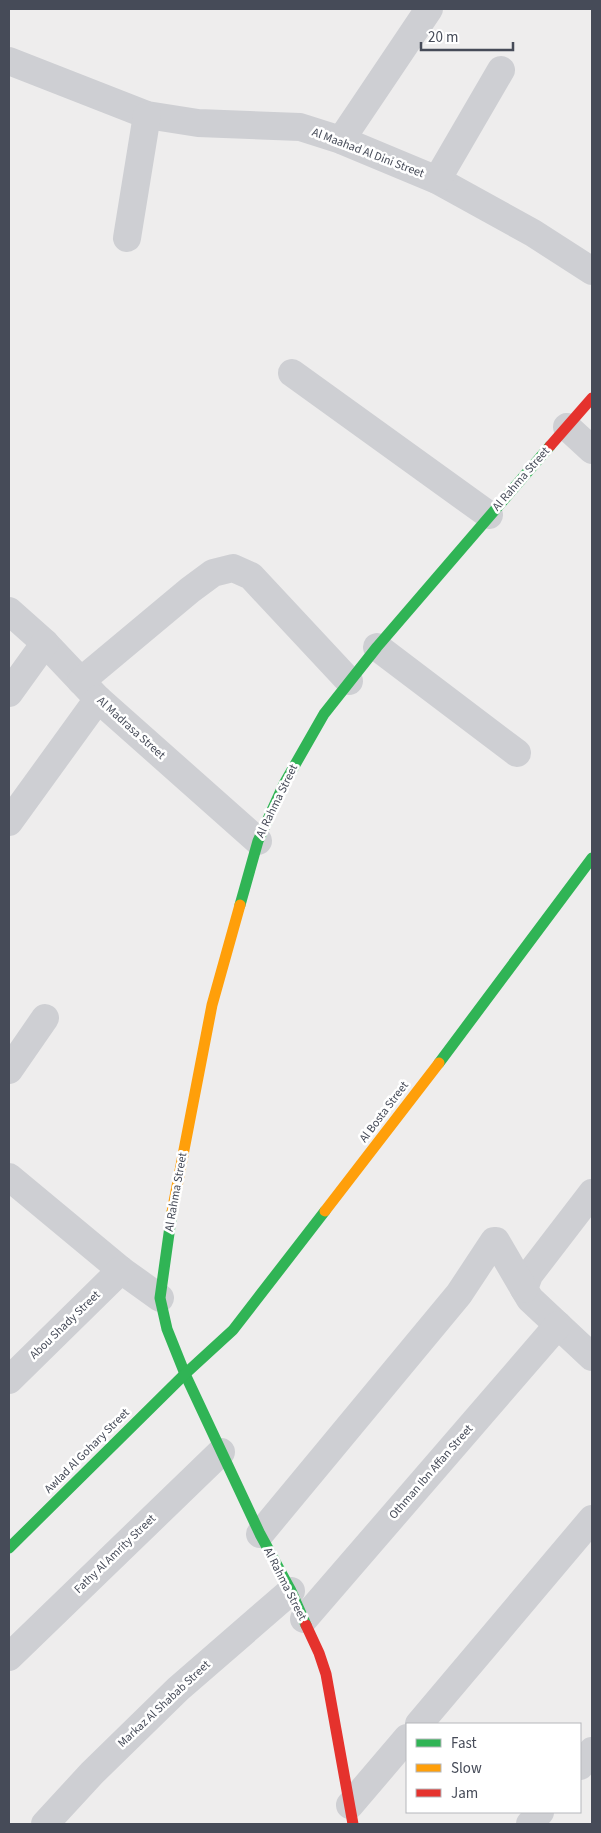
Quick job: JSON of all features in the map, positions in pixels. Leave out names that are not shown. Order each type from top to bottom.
[{"type":"street","points":[[341,140],[429,9]]},
{"type":"street","name":"Al Maahad Al Dini Street","points":[[9,61],[147,115],[198,123],[300,127],[341,140],[437,180],[533,233],[592,270]]},
{"type":"street","points":[[437,180],[501,70]]},
{"type":"street","points":[[127,238],[147,115]]},
{"type":"street","points":[[292,374],[489,515]]},
{"type":"street","name":"Al Rahma Street","points":[[352,1815],[326,1674],[291,1591],[260,1534],[221,1452],[185,1374],[167,1329],[160,1298],[172,1209],[212,1004],[258,841],[284,784],[324,714],[349,681],[489,515],[592,398]]},
{"type":"street","points":[[567,427],[592,450]]},
{"type":"street","points":[[9,822],[89,690],[190,590],[213,573],[234,568],[250,576],[349,681]]},
{"type":"street","name":"Al Madrasa Street","points":[[9,611],[45,644],[89,690],[258,841]]},
{"type":"street","points":[[9,693],[45,644]]},
{"type":"street","points":[[377,646],[517,753]]},
{"type":"street","name":"Al Bosta Street","points":[[185,1374],[233,1330],[414,1096],[592,858]]},
{"type":"street","points":[[9,1070],[45,1018]]},
{"type":"street","points":[[12,1185],[160,1298]]},
{"type":"street","points":[[524,1289],[528,1275],[592,1193]]},
{"type":"street","points":[[260,1534],[459,1294],[494,1241],[496,1241],[530,1299],[592,1357]]},
{"type":"street","name":"Abou Shady Street","points":[[9,1380],[121,1270]]},
{"type":"street","name":"Othman Ibn Affan Street","points":[[304,1620],[558,1325]]},
{"type":"street","name":"Awlad Al Gohary Street","points":[[9,1548],[185,1374]]},
{"type":"street","name":"Fathy Al Amrity Street","points":[[9,1656],[221,1452]]},
{"type":"street","points":[[420,1723],[592,1519]]},
{"type":"street","name":"Markaz Al Shabab Street","points":[[45,1824],[92,1773],[178,1689],[291,1591]]},
{"type":"street","points":[[352,1815],[406,1739]]},
{"type":"street","points":[[581,1765],[592,1751]]},
{"type":"street","points":[[530,1824],[539,1813]]},
{"type":"traffic: fast","points":[[240,905],[258,841],[284,784],[324,714],[377,647],[550,446]]},
{"type":"traffic: fast","points":[[439,1063],[592,858]]},
{"type":"traffic: fast","points":[[9,1548],[185,1374],[233,1330],[325,1211]]},
{"type":"traffic: fast","points":[[172,1212],[160,1298],[167,1329],[185,1374],[260,1534],[291,1591],[306,1625]]},
{"type":"traffic: slow","points":[[172,1212],[212,1005],[240,905]]},
{"type":"traffic: slow","points":[[325,1211],[439,1063]]},
{"type":"traffic: jam","points":[[550,446],[592,398]]},
{"type":"traffic: jam","points":[[306,1625],[326,1674],[353,1824]]}]
